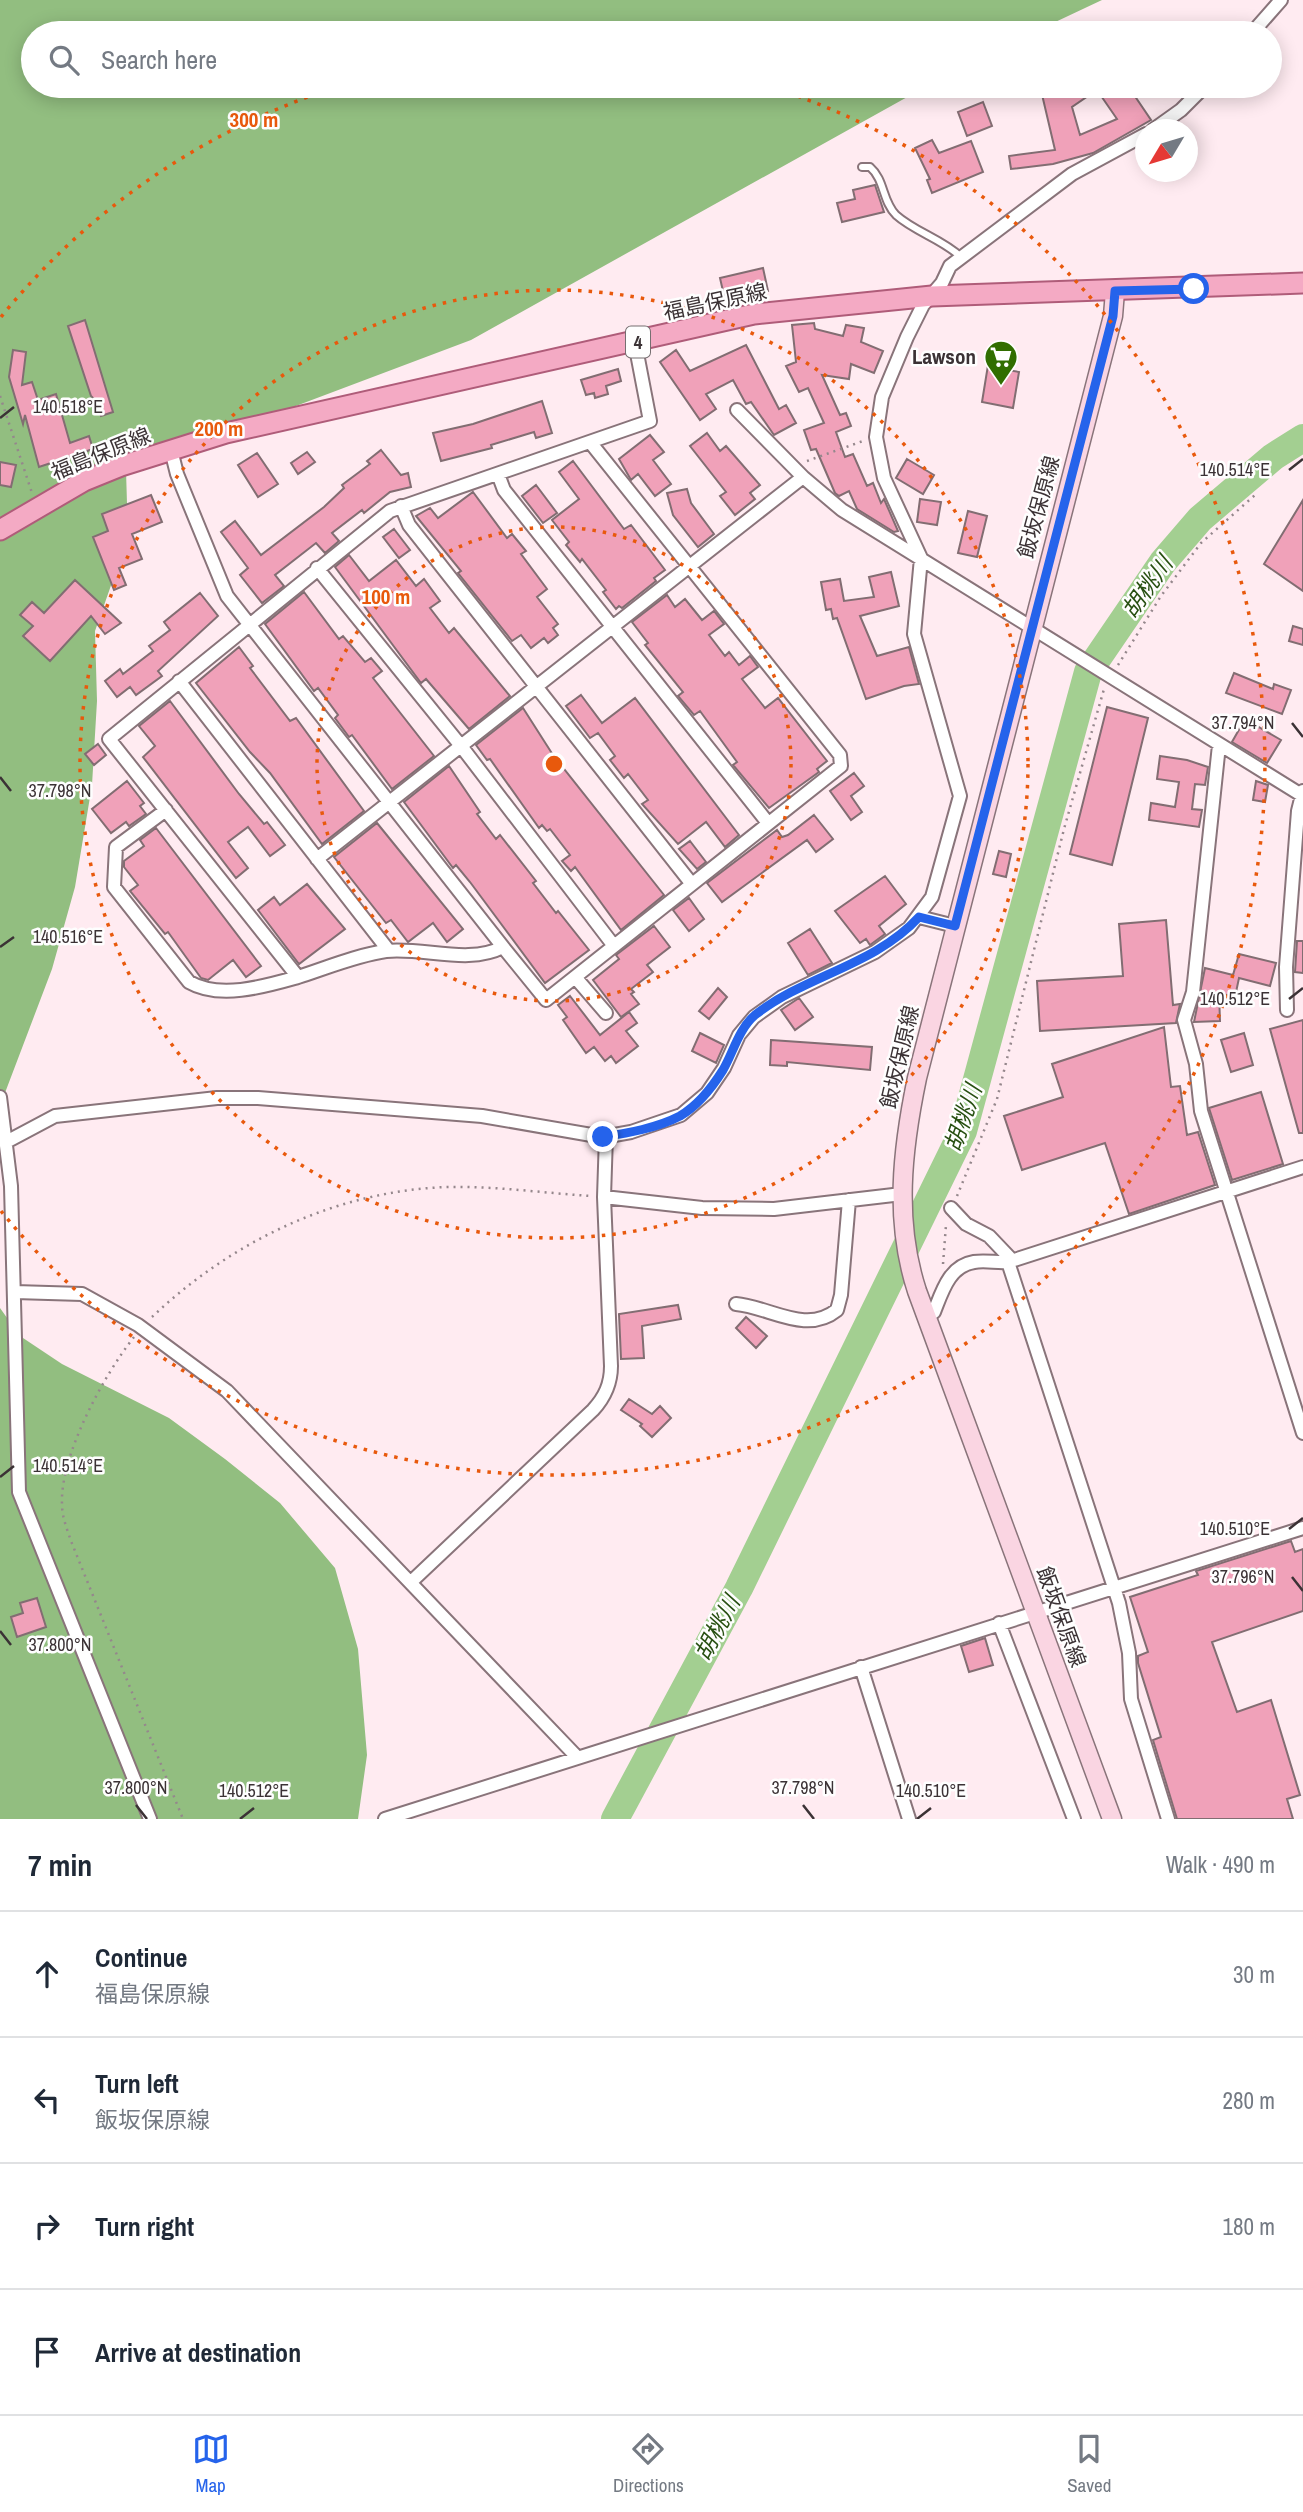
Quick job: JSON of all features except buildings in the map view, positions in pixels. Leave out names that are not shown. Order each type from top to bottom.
[{"type":"main road","name":"福島保原線","points":[[0,530],[38,506],[108,471],[226,433],[635,343],[754,314],[932,296],[1303,283]]},
{"type":"main road","name":"飯坂保原線","points":[[1112,1819],[926,1316],[911,1271],[902,1196],[906,1131],[916,1079],[1113,316],[1115,291]]},
{"type":"street","points":[[1263,21],[1281,0]]},
{"type":"street","points":[[1168,119],[1193,98]]},
{"type":"street","points":[[8,1141],[55,1116],[217,1098],[258,1098],[482,1116],[606,1136],[631,1132],[681,1115],[707,1093],[724,1069],[739,1035],[754,1017],[782,997],[875,952],[919,917],[932,897],[960,796],[914,634],[921,558],[884,478],[876,437],[882,397],[918,313],[950,266],[1072,174],[1135,140]]},
{"type":"street","points":[[298,977],[109,739],[390,511],[650,421],[635,343]]},
{"type":"street","points":[[737,410],[803,477],[842,510],[1219,745],[1303,794],[1286,967],[1287,1010]]},
{"type":"street","points":[[171,450],[177,474],[227,596],[247,625],[546,1000],[841,766],[840,755],[590,442]]},
{"type":"street","points":[[498,474],[504,490],[768,822]]},
{"type":"street","points":[[317,859],[803,477]]},
{"type":"street","points":[[401,506],[409,525],[691,883]]},
{"type":"street","points":[[317,568],[461,746],[614,946]]},
{"type":"street","points":[[179,681],[389,951]]},
{"type":"street","points":[[1219,745],[1194,981],[1184,1020],[1196,1064],[1201,1111],[1303,1433]]},
{"type":"street","points":[[166,810],[116,847],[114,887],[189,982],[199,988],[249,988],[389,951],[474,955],[489,954],[503,947]]},
{"type":"street","points":[[919,917],[955,926]]},
{"type":"street","points":[[575,977],[606,1013]]},
{"type":"street","points":[[0,1097],[8,1141],[15,1292],[19,1492],[150,1819]]},
{"type":"street","points":[[411,1582],[593,1410],[605,1394],[611,1380],[604,1197],[606,1136]]},
{"type":"street","points":[[926,1316],[934,1312],[941,1288],[953,1274],[969,1263],[1008,1262],[1303,1167]]},
{"type":"street","points":[[604,1197],[702,1208],[745,1209],[902,1196]]},
{"type":"street","points":[[736,1304],[757,1307],[798,1321],[819,1319],[837,1310],[841,1295],[849,1200]]},
{"type":"street","points":[[951,1208],[966,1224],[989,1236],[1009,1257],[1008,1262],[1113,1587],[1125,1632],[1136,1720],[1168,1819]]},
{"type":"street","points":[[15,1292],[82,1294],[138,1325],[228,1391],[577,1757]]},
{"type":"street","points":[[385,1819],[1303,1528]]},
{"type":"street","points":[[999,1623],[1074,1819]]},
{"type":"street","points":[[861,1667],[909,1819]]},
{"type":"lane","points":[[862,167],[870,167],[876,172],[887,204],[897,215],[961,257]]},
{"type":"path","points":[[0,396],[28,486],[38,506]]},
{"type":"path","points":[[792,466],[876,437]]},
{"type":"path","points":[[941,1288],[945,1228],[997,1099],[1093,721],[1111,678],[1161,596],[1194,551],[1255,495]]},
{"type":"green space","points":[[0,0],[1102,0],[1057,21],[21,21],[21,98],[905,98],[471,340],[126,470],[128,537],[95,631],[97,701],[92,785],[75,887],[52,969],[0,1106]]},
{"type":"green space","points":[[0,1308],[20,1336],[62,1364],[169,1418],[225,1459],[280,1503],[335,1568],[358,1649],[367,1755],[358,1819],[0,1819]]},
{"type":"waterway","name":"胡桃川","points":[[615,1819],[739,1588],[963,1131],[1088,672],[1163,562],[1200,519],[1273,457],[1303,438]]},
{"type":"place","name":"Lawson","points":[[1001,387]]},
{"type":"route","points":[[603,1137],[656,1125],[681,1115],[707,1093],[724,1069],[739,1035],[754,1017],[782,997],[875,952],[909,928],[919,917],[955,926],[1113,316],[1115,291],[1194,289]]}]
